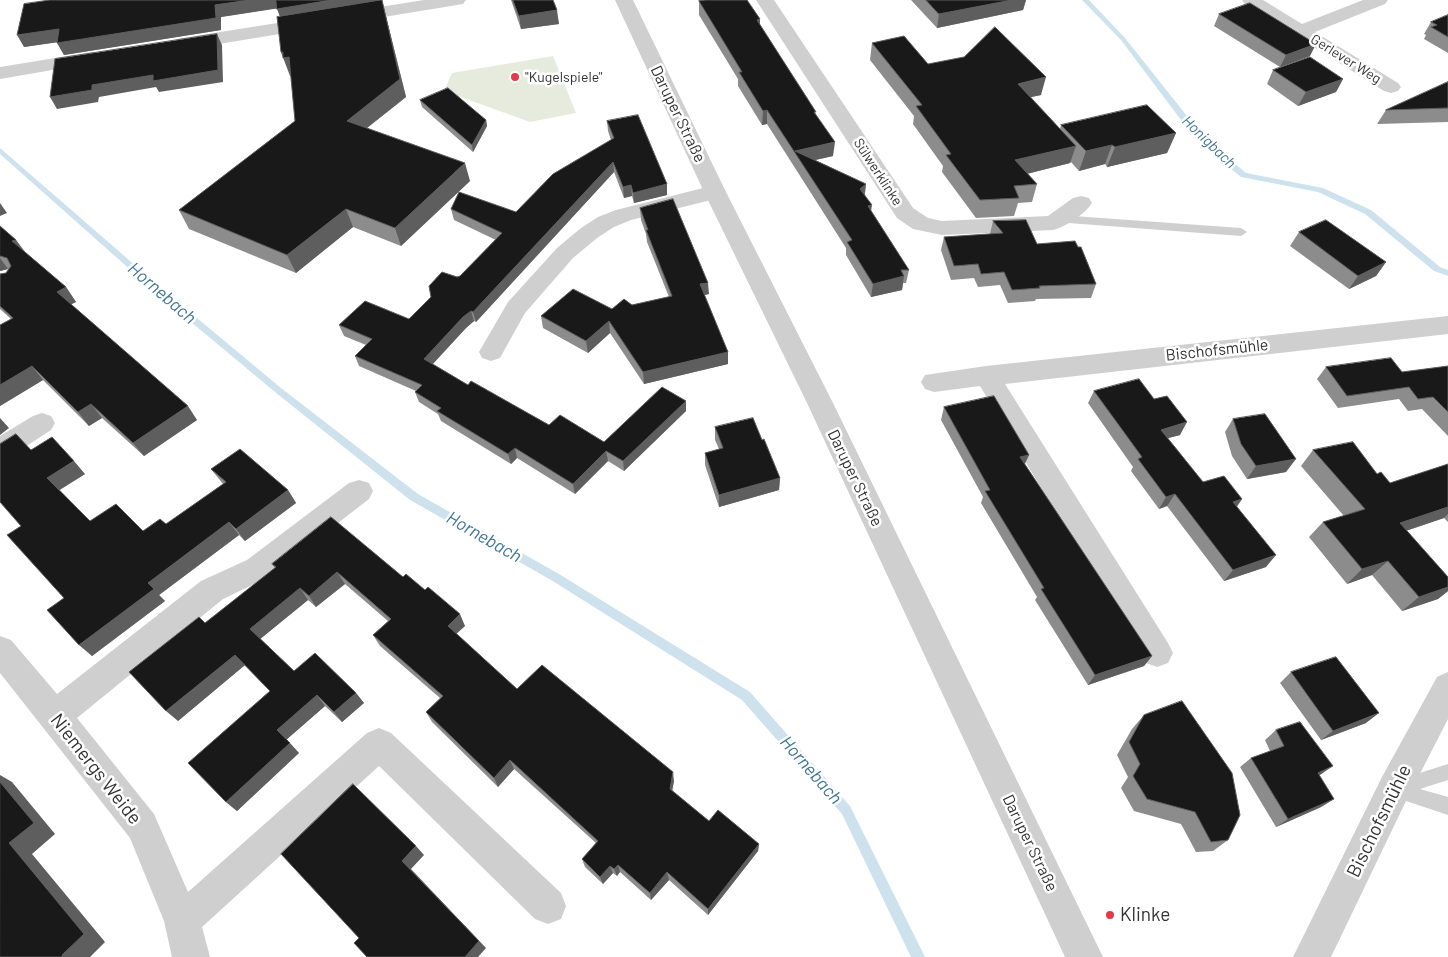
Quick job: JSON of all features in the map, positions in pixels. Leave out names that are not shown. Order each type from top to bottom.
[{"type":"street","points":[[161,47],[457,0]]},
{"type":"street","name":"Daruper Straße","points":[[624,0],[715,192],[824,412],[1084,957]]},
{"type":"street","name":"Sülwerklinke","points":[[765,0],[905,213],[921,224],[942,228],[1053,223],[1081,204]]},
{"type":"street","name":"Gerlever Weg","points":[[1251,0],[1391,87]]},
{"type":"street","name":"Gerlever Weg","points":[[1301,31],[1379,0]]},
{"type":"street","points":[[0,73],[114,55]]},
{"type":"street","points":[[492,352],[516,308],[565,253],[589,233],[606,222],[624,215],[715,192]]},
{"type":"street","name":"Bischofsmühle","points":[[934,382],[1448,325]]},
{"type":"street","points":[[986,375],[1157,653]]},
{"type":"street","points":[[0,449],[42,423]]},
{"type":"street","points":[[55,716],[212,590],[257,568],[358,491]]},
{"type":"street","name":"Niemergs Weide","points":[[0,650],[142,826],[182,921],[191,957]]},
{"type":"street","name":"Bischofsmühle","points":[[1312,957],[1394,789],[1448,687]]},
{"type":"street","points":[[182,921],[379,744],[548,906]]},
{"type":"lane","points":[[1059,219],[1240,232]]},
{"type":"lane","points":[[1394,789],[1448,772]]},
{"type":"lane","points":[[1394,789],[1448,806]]},
{"type":"shaded area","points":[[553,56],[576,113],[530,122],[444,91],[452,73]]},
{"type":"building","points":[[50,0],[250,0],[215,5],[216,18],[57,43],[59,29],[17,35],[24,4]]},
{"type":"building","points":[[276,0],[332,0],[277,9]]},
{"type":"building","points":[[382,0],[400,79],[347,121],[465,163],[395,228],[346,209],[287,255],[179,210],[295,121],[289,57],[283,58],[283,52],[281,52],[277,17]]},
{"type":"building","points":[[513,0],[553,0],[557,10],[519,16]]},
{"type":"building","points":[[747,0],[760,19],[757,20],[816,112],[814,112],[835,142],[795,151],[866,184],[860,189],[872,205],[868,206],[909,270],[901,270],[904,276],[873,284],[847,242],[852,240],[767,110],[763,111],[739,72],[742,72],[699,1]]},
{"type":"building","points":[[926,0],[1012,0],[939,14]]},
{"type":"building","points":[[1250,3],[1316,44],[1286,55],[1219,14]]},
{"type":"building","points":[[1448,15],[1448,37],[1431,27],[1437,25],[1431,22]]},
{"type":"building","points":[[995,27],[1046,77],[1018,84],[1076,146],[1015,160],[1037,184],[1014,186],[1019,198],[980,200],[946,155],[951,154],[916,106],[922,105],[872,43],[904,36],[928,64],[964,57]]},
{"type":"building","points":[[217,34],[218,70],[153,81],[153,75],[92,85],[92,90],[50,97],[55,59]]},
{"type":"building","points":[[1310,57],[1343,79],[1306,92],[1273,70]]},
{"type":"building","points":[[1448,82],[1448,108],[1386,110]]},
{"type":"building","points":[[448,88],[486,120],[472,145],[420,100]]},
{"type":"building","points":[[1147,105],[1176,133],[1115,147],[1112,145],[1086,151],[1061,125]]},
{"type":"building","points":[[638,115],[667,184],[633,193],[631,185],[623,187],[613,162],[473,312],[471,311],[463,317],[424,359],[468,385],[471,381],[549,425],[560,415],[604,442],[662,387],[686,401],[623,461],[606,451],[573,484],[515,448],[508,454],[437,411],[441,408],[415,392],[422,385],[355,356],[372,339],[339,325],[365,301],[409,319],[431,297],[429,286],[442,272],[457,277],[460,276],[502,233],[451,209],[459,192],[516,212],[553,174],[614,138],[607,121]]},
{"type":"building","points":[[673,199],[708,283],[700,284],[728,352],[643,372],[609,321],[586,341],[541,316],[573,289],[612,309],[624,299],[632,305],[672,296],[646,230],[648,230],[640,208]]},
{"type":"building","points":[[1026,220],[1037,244],[1075,241],[1078,247],[1081,247],[1096,284],[1039,286],[1040,288],[1012,290],[1004,272],[981,274],[978,264],[954,266],[944,237],[1003,233],[993,221]]},
{"type":"building","points":[[1326,220],[1386,262],[1358,276],[1299,232]]},
{"type":"building","points":[[0,226],[16,240],[12,241],[66,287],[57,292],[188,406],[133,443],[91,404],[78,412],[32,366],[0,385],[0,325],[13,318],[0,306],[0,274],[6,273],[11,266],[7,258],[0,256]]},
{"type":"building","points":[[1391,358],[1402,372],[1448,366],[1448,412],[1433,397],[1418,399],[1409,387],[1347,396],[1326,367]]},
{"type":"building","points":[[1139,379],[1154,399],[1167,396],[1187,422],[1161,430],[1203,482],[1224,476],[1242,499],[1233,502],[1276,555],[1233,570],[1175,494],[1166,497],[1138,459],[1142,457],[1094,391]]},
{"type":"building","points":[[994,396],[1029,455],[1020,457],[1152,656],[1095,675],[1041,589],[1044,588],[985,491],[990,490],[944,407]]},
{"type":"building","points":[[1265,414],[1296,459],[1256,466],[1241,444],[1233,419]]},
{"type":"building","points":[[753,418],[780,478],[719,495],[705,453],[723,448],[715,427]]},
{"type":"building","points":[[16,434],[31,450],[52,437],[74,461],[47,478],[90,521],[116,504],[143,531],[160,519],[166,524],[226,482],[211,469],[240,449],[288,490],[236,529],[229,522],[148,583],[154,589],[79,645],[47,610],[64,598],[7,535],[21,526],[0,502],[0,444]]},
{"type":"building","points":[[1353,442],[1377,474],[1381,472],[1390,483],[1448,464],[1448,507],[1400,523],[1448,577],[1448,587],[1419,597],[1388,561],[1362,569],[1323,522],[1365,509],[1313,450]]},
{"type":"building","points":[[331,517],[403,577],[406,574],[425,590],[428,587],[460,614],[448,626],[517,689],[542,665],[673,772],[670,789],[709,821],[718,810],[759,844],[708,909],[667,872],[650,893],[618,865],[614,869],[610,866],[600,877],[582,859],[598,841],[510,760],[494,778],[426,712],[443,696],[373,635],[391,619],[337,572],[309,596],[300,588],[250,629],[294,671],[315,653],[356,693],[334,712],[317,695],[277,730],[290,743],[226,802],[188,763],[270,691],[235,655],[166,711],[129,672],[199,617],[205,623],[276,567],[272,564]]},
{"type":"building","points":[[1336,657],[1379,713],[1333,731],[1291,672]]},
{"type":"building","points":[[1182,701],[1232,773],[1240,815],[1228,840],[1211,842],[1195,812],[1147,799],[1133,776],[1140,764],[1129,742],[1144,715]]},
{"type":"building","points":[[1300,722],[1333,766],[1318,773],[1334,799],[1288,819],[1251,758],[1284,746],[1276,730]]},
{"type":"building","points":[[0,782],[34,823],[9,843],[84,934],[62,955],[63,957],[0,957]]},
{"type":"building","points":[[353,784],[416,846],[402,861],[479,941],[465,957],[367,957],[354,943],[359,938],[281,854]]},
{"type":"waterway","name":"Honigbach","points":[[1085,0],[1123,39],[1184,118],[1212,149],[1244,175],[1320,190],[1368,212],[1437,269],[1448,273]]},
{"type":"waterway","name":"Hornebach","points":[[0,150],[164,295],[278,390],[414,497],[555,577],[746,696],[846,810],[918,957]]},
{"type":"place","name":"\"Kugelspiele\"","points":[[515,77]]},
{"type":"place","name":"Klinke","points":[[1110,915]]}]
